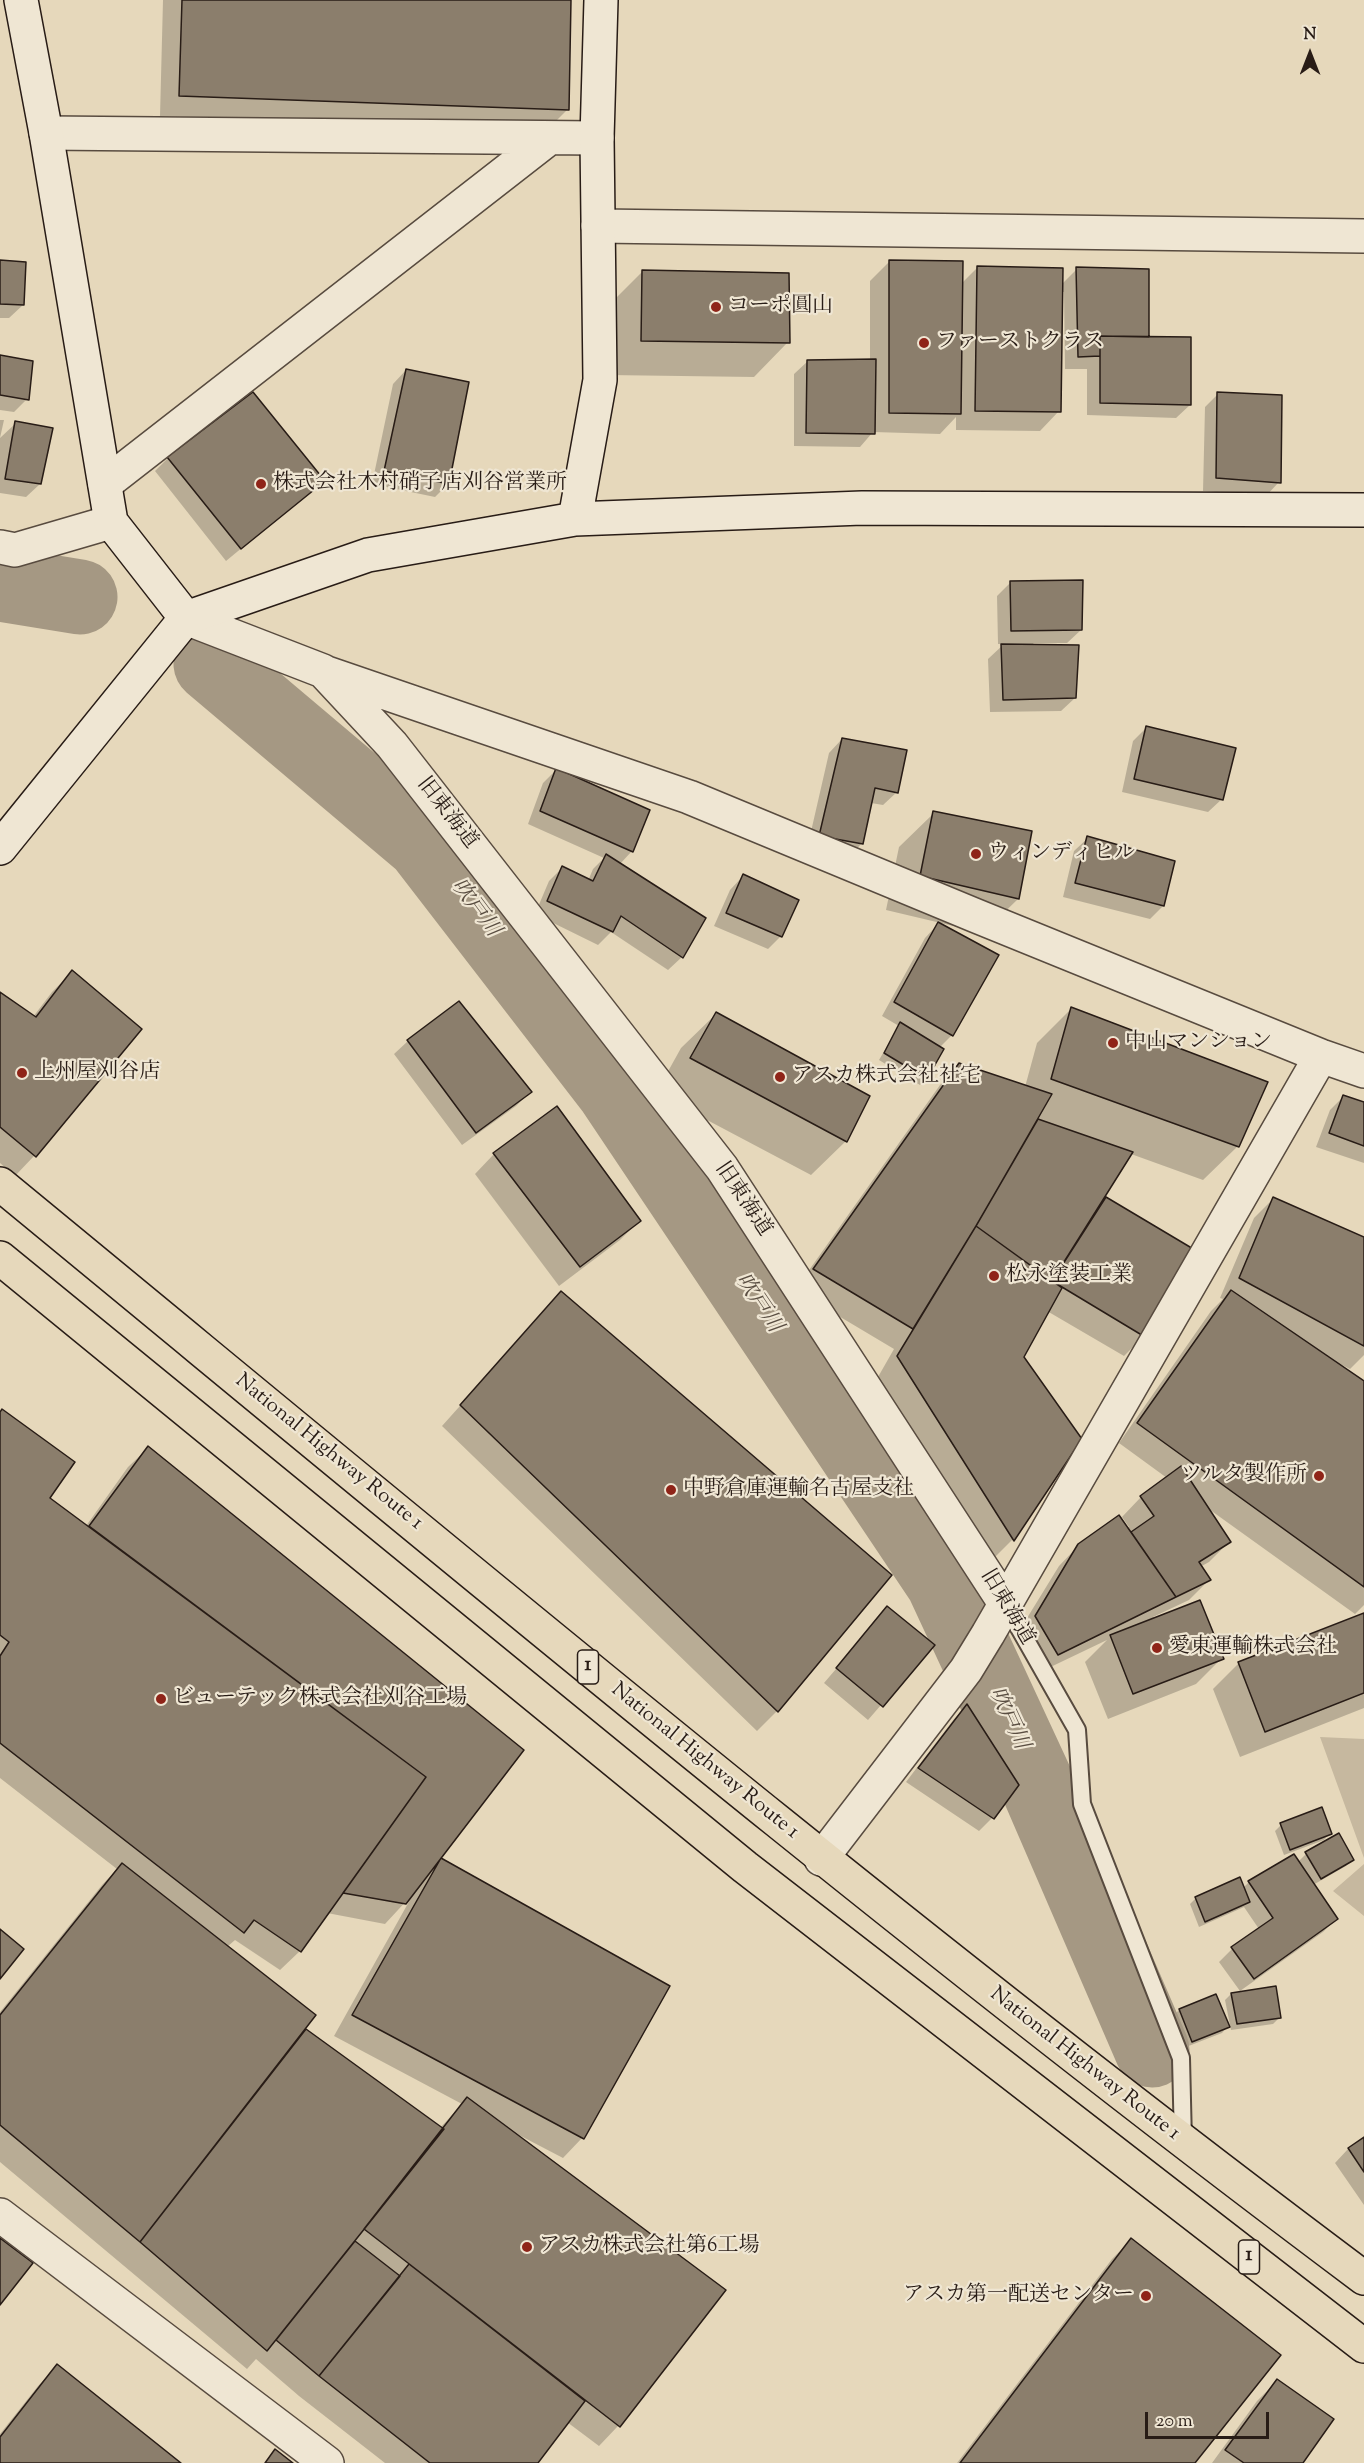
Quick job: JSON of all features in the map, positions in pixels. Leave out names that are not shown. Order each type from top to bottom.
[{"type":"highway","name":"National Highway Route 1","points":[[0,1184],[821,1859],[1183,2143],[1364,2278]]},
{"type":"highway","name":"1","points":[[0,1258],[745,1867],[1364,2346]]},
{"type":"street","points":[[21,0],[46,133],[111,522],[186,618]]},
{"type":"street","points":[[575,519],[600,380],[597,138],[601,0]]},
{"type":"street","points":[[46,133],[597,138]]},
{"type":"street","points":[[105,484],[548,139]]},
{"type":"street","points":[[598,226],[1364,236]]},
{"type":"street","points":[[0,848],[186,618],[368,555],[575,519],[862,508],[1364,510]]},
{"type":"street","points":[[0,546],[15,550],[111,522]]},
{"type":"street","name":"旧東海道","points":[[186,618],[323,671],[392,745],[722,1168],[1006,1605]]},
{"type":"street","points":[[323,671],[689,797],[1321,1056],[1364,1071]]},
{"type":"street","points":[[821,1859],[966,1670],[1006,1605],[1321,1056]]},
{"type":"street","points":[[0,2215],[327,2463]]},
{"type":"lane","name":"旧東海道","points":[[1006,1605],[1077,1730],[1082,1804],[1181,2058],[1183,2143]]},
{"type":"shaded area","points":[[1320,1737],[1364,1739],[1364,1858]]},
{"type":"shaded area","points":[[1364,1864],[1364,1916],[1333,1891]]},
{"type":"building","points":[[182,0],[571,0],[569,110],[179,96]]},
{"type":"building","points":[[0,260],[26,262],[24,305],[0,304]]},
{"type":"building","points":[[889,260],[963,261],[961,414],[889,413]]},
{"type":"building","points":[[977,266],[1063,268],[1061,412],[975,411]]},
{"type":"building","points":[[1076,267],[1149,269],[1149,337],[1100,336],[1100,356],[1078,357]]},
{"type":"building","name":"コーポ圓山","points":[[642,270],[789,273],[790,343],[641,341]]},
{"type":"building","points":[[1100,336],[1191,337],[1191,405],[1100,403]]},
{"type":"building","points":[[0,355],[33,361],[29,400],[0,395]]},
{"type":"building","points":[[876,359],[875,434],[806,433],[807,360]]},
{"type":"building","points":[[406,369],[469,382],[449,484],[384,471]]},
{"type":"building","points":[[253,392],[325,481],[241,549],[167,457]]},
{"type":"building","points":[[1217,392],[1282,395],[1281,483],[1216,478]]},
{"type":"building","points":[[15,421],[53,428],[41,484],[5,479]]},
{"type":"building","points":[[1083,580],[1082,630],[1011,631],[1010,581]]},
{"type":"building","points":[[1001,644],[1079,645],[1076,698],[1003,700]]},
{"type":"building","points":[[1146,726],[1236,748],[1223,800],[1134,779]]},
{"type":"building","points":[[842,738],[907,750],[898,793],[875,788],[863,844],[819,836]]},
{"type":"building","points":[[556,768],[650,810],[633,852],[540,811]]},
{"type":"building","name":"ウィンディヒル","points":[[933,811],[1032,831],[1019,899],[920,876]]},
{"type":"building","points":[[1087,836],[1175,861],[1164,906],[1075,883]]},
{"type":"building","points":[[606,854],[706,918],[683,958],[621,916],[613,932],[547,901],[562,866],[593,881]]},
{"type":"building","points":[[743,874],[799,900],[782,937],[726,913]]},
{"type":"building","points":[[938,922],[999,955],[953,1036],[894,1002]]},
{"type":"building","points":[[72,970],[142,1029],[36,1157],[0,1127],[0,992],[36,1017]]},
{"type":"building","points":[[459,1001],[532,1092],[476,1133],[407,1040]]},
{"type":"building","name":"中山マンション","points":[[1071,1007],[1268,1082],[1239,1147],[1051,1079]]},
{"type":"building","name":"アスカ株式会社社宅","points":[[716,1012],[870,1096],[847,1142],[690,1058]]},
{"type":"building","points":[[900,1022],[944,1049],[927,1079],[884,1053]]},
{"type":"building","points":[[959,1063],[1052,1094],[913,1329],[813,1269]]},
{"type":"building","points":[[1343,1095],[1364,1102],[1364,1146],[1329,1133]]},
{"type":"building","points":[[557,1106],[641,1221],[580,1267],[493,1153]]},
{"type":"building","points":[[1038,1119],[1133,1152],[1052,1281],[976,1226]]},
{"type":"building","points":[[1106,1197],[1195,1250],[1145,1337],[1052,1281]]},
{"type":"building","points":[[1273,1197],[1364,1237],[1364,1346],[1239,1278]]},
{"type":"building","points":[[976,1226],[1062,1288],[1024,1357],[1082,1439],[1014,1541],[897,1356]]},
{"type":"building","points":[[1231,1290],[1364,1381],[1364,1587],[1137,1423]]},
{"type":"building","name":"中野倉庫運輸名古屋支社","points":[[561,1291],[892,1575],[778,1712],[460,1405]]},
{"type":"building","name":"ビューテック株式会社刈谷工場","points":[[2,1409],[75,1462],[50,1498],[426,1777],[301,1952],[254,1920],[244,1933],[0,1743],[0,1656],[9,1642],[0,1635],[0,1412]]},
{"type":"building","points":[[148,1446],[524,1750],[406,1904],[343,1893],[426,1777],[89,1526]]},
{"type":"building","points":[[1181,1466],[1231,1542],[1199,1562],[1211,1580],[1176,1597],[1131,1532],[1154,1516],[1140,1496]]},
{"type":"building","points":[[1119,1515],[1176,1597],[1058,1655],[1035,1616],[1078,1544]]},
{"type":"building","points":[[1200,1600],[1224,1659],[1133,1694],[1110,1635]]},
{"type":"building","points":[[887,1606],[935,1645],[883,1707],[836,1668]]},
{"type":"building","points":[[1364,1613],[1364,1693],[1265,1732],[1238,1662]]},
{"type":"building","points":[[967,1704],[1019,1785],[994,1819],[918,1768]]},
{"type":"building","points":[[1322,1807],[1332,1834],[1290,1850],[1280,1823]]},
{"type":"building","points":[[1339,1833],[1354,1860],[1321,1879],[1305,1852]]},
{"type":"building","points":[[1294,1854],[1338,1919],[1254,1979],[1231,1947],[1273,1918],[1248,1881]]},
{"type":"building","points":[[441,1858],[670,1986],[584,2139],[352,2015]]},
{"type":"building","points":[[122,1863],[316,2015],[140,2242],[0,2125],[0,2015]]},
{"type":"building","points":[[1240,1877],[1250,1902],[1205,1922],[1195,1897]]},
{"type":"building","points":[[0,1929],[24,1949],[0,1979]]},
{"type":"building","points":[[1276,1986],[1281,2018],[1237,2024],[1231,1993]]},
{"type":"building","points":[[1216,1994],[1230,2027],[1192,2042],[1179,2009]]},
{"type":"building","points":[[306,2029],[444,2129],[267,2351],[140,2242]]},
{"type":"building","name":"アスカ株式会社第6工場","points":[[467,2097],[726,2290],[620,2427],[364,2229]]},
{"type":"building","points":[[1364,2137],[1364,2172],[1348,2148]]},
{"type":"building","points":[[0,2238],[33,2263],[0,2305]]},
{"type":"building","name":"アスカ第一配送センター","points":[[1131,2238],[1281,2355],[1195,2463],[960,2463]]},
{"type":"building","points":[[355,2241],[400,2276],[319,2376],[276,2340]]},
{"type":"building","points":[[409,2264],[585,2401],[538,2463],[430,2463],[319,2376]]},
{"type":"building","points":[[57,2364],[181,2463],[0,2463],[0,2437]]},
{"type":"building","points":[[1277,2379],[1334,2419],[1303,2463],[1244,2463],[1225,2450]]},
{"type":"building","points":[[275,2449],[293,2463],[265,2463]]},
{"type":"waterway","name":"吹戸川","points":[[0,584],[80,597]]},
{"type":"waterway","name":"吹戸川","points":[[211,664],[423,843],[612,1088],[943,1582],[1040,1791],[1152,2050]]},
{"type":"place","name":"コーポ圓山","points":[[716,307]]},
{"type":"place","name":"ファーストクラス","points":[[924,343]]},
{"type":"place","name":"株式会社木村硝子店刈谷営業所","points":[[261,484]]},
{"type":"place","name":"ウィンディヒル","points":[[976,854]]},
{"type":"place","name":"中山マンション","points":[[1113,1043]]},
{"type":"place","name":"上州屋刈谷店","points":[[22,1073]]},
{"type":"place","name":"アスカ株式会社社宅","points":[[780,1077]]},
{"type":"place","name":"松永塗装工業","points":[[994,1276]]},
{"type":"place","name":"ツルタ製作所","points":[[1319,1476]]},
{"type":"place","name":"中野倉庫運輸名古屋支社","points":[[671,1490]]},
{"type":"place","name":"愛東運輸株式会社","points":[[1157,1648]]},
{"type":"place","name":"ビューテック株式会社刈谷工場","points":[[161,1699]]},
{"type":"place","name":"アスカ株式会社第6工場","points":[[527,2247]]},
{"type":"place","name":"アスカ第一配送センター","points":[[1146,2296]]}]
